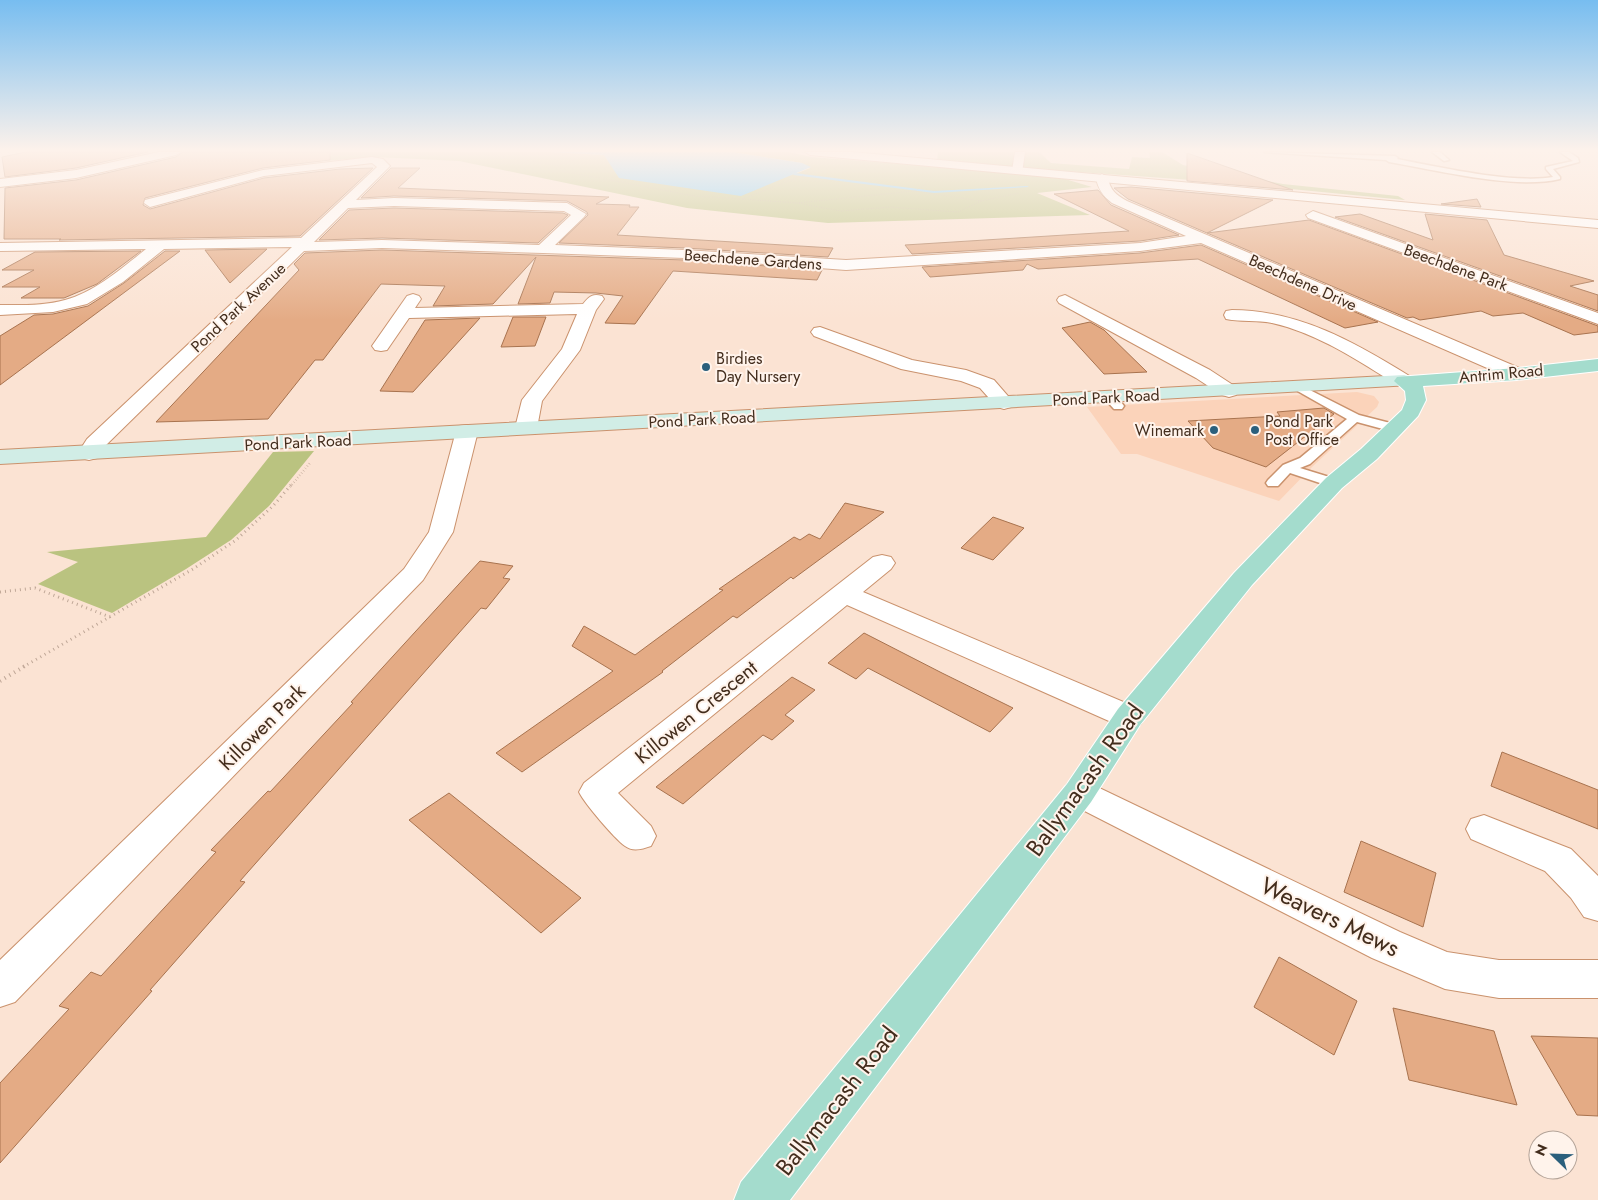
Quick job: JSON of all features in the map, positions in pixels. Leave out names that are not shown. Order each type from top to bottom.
[{"type":"main road","name":"Antrim Road","points":[[1404,381],[1517,374],[1598,365]]},
{"type":"main road","name":"Pond Park Road","points":[[0,458],[1004,403],[1113,402],[1229,391],[1404,381]]},
{"type":"main road","name":"Ballymacash Road","points":[[759,1200],[1079,793],[1129,717],[1243,579],[1334,483],[1369,454],[1411,412],[1416,400],[1416,389],[1404,381]]},
{"type":"street","name":"Pond Park Avenue","points":[[89,453],[109,430],[342,208]]},
{"type":"street","points":[[543,249],[579,214],[569,208]]},
{"type":"street","name":"Beechdene Drive","points":[[1134,208],[1517,374]]},
{"type":"street","points":[[1425,208],[1598,224]]},
{"type":"street","name":"Beechdene Park","points":[[1313,215],[1598,319]]},
{"type":"street","name":"Beechdene Gardens","points":[[0,246],[382,244],[684,254],[846,265],[1100,250],[1204,238]]},
{"type":"street","points":[[0,310],[34,310],[72,304],[94,294],[161,244]]},
{"type":"street","points":[[1065,300],[1203,374],[1229,391]]},
{"type":"street","points":[[381,346],[408,306],[592,304],[571,350],[532,400],[526,428]]},
{"type":"street","points":[[1232,315],[1248,313],[1271,318],[1300,328],[1346,346],[1404,381]]},
{"type":"street","points":[[820,332],[908,364],[966,376],[987,384],[1004,403]]},
{"type":"street","name":"Killowen Park","points":[[0,988],[414,574],[442,532],[468,431]]},
{"type":"street","name":"Killowen Crescent","points":[[638,836],[596,792],[882,564]]},
{"type":"street","points":[[845,594],[1129,717]]},
{"type":"street","name":"Weavers Mews","points":[[1079,793],[1386,945],[1445,970],[1499,978],[1598,979]]},
{"type":"street","points":[[1484,829],[1558,860],[1598,905]]},
{"type":"lane","points":[[1298,387],[1355,418],[1394,428]]},
{"type":"lane","points":[[1273,483],[1288,468],[1305,461],[1355,418]]},
{"type":"lane","points":[[1288,468],[1334,483]]},
{"type":"path","points":[[824,208],[841,211],[878,208]]},
{"type":"path","points":[[904,208],[958,212],[966,208]]},
{"type":"path","points":[[0,681],[193,569],[236,540],[274,506],[329,440]]},
{"type":"path","points":[[0,592],[35,588],[110,617]]},
{"type":"shaded area","points":[[1357,392],[1374,396],[1379,402],[1377,407],[1313,466],[1279,501],[1137,454],[1121,454],[1087,407]]},
{"type":"green space","points":[[687,208],[1073,208],[1090,215],[828,223]]},
{"type":"green space","points":[[314,451],[269,506],[231,540],[112,613],[38,584],[78,562],[47,552],[206,537],[273,452]]},
{"type":"building","points":[[5,208],[330,208],[300,236],[59,240],[61,239],[4,239]]},
{"type":"building","points":[[394,208],[563,213],[568,215],[538,243],[382,238],[319,240],[349,210]]},
{"type":"building","points":[[580,208],[638,208],[617,235],[833,248],[828,257],[685,248],[559,243],[588,215],[587,212]]},
{"type":"building","points":[[1082,208],[1118,208],[1179,235],[1140,241],[912,254],[905,245],[1129,231]]},
{"type":"building","points":[[1149,208],[1257,208],[1207,233]]},
{"type":"building","points":[[1360,214],[1433,240],[1425,214],[1487,220],[1504,255],[1594,281],[1570,286],[1598,295],[1598,311],[1335,217]]},
{"type":"building","points":[[1309,220],[1598,326],[1598,332],[1574,335],[1523,313],[1493,316],[1481,311],[1420,320],[1413,317],[1407,318],[1207,233]]},
{"type":"building","points":[[1201,245],[1378,322],[1345,328],[1198,259],[1038,269],[1027,264],[1023,270],[930,277],[922,267],[1140,253]]},
{"type":"building","points":[[267,249],[230,283],[205,250]]},
{"type":"building","points":[[382,250],[685,260],[822,270],[817,280],[673,271],[635,324],[605,323],[623,296],[554,292],[550,303],[518,304],[536,257],[493,304],[433,306],[445,286],[381,284],[323,360],[315,360],[268,419],[156,422],[299,270],[294,264],[305,253]]},
{"type":"building","points":[[141,251],[97,284],[64,298],[21,298],[40,287],[2,287],[34,270],[2,270],[35,252]]},
{"type":"building","points":[[165,251],[180,251],[0,385],[0,336],[34,315],[53,314],[88,306],[124,283]]},
{"type":"building","points":[[513,317],[546,317],[535,346],[501,347]]},
{"type":"building","points":[[480,318],[413,392],[380,391],[425,320]]},
{"type":"building","points":[[1090,322],[1104,330],[1147,372],[1104,374],[1062,328]]},
{"type":"building","points":[[1324,408],[1334,414],[1266,467],[1213,448],[1188,421],[1280,416],[1277,412]]},
{"type":"building","points":[[845,503],[884,512],[793,579],[791,577],[737,618],[733,616],[663,672],[522,772],[496,753],[613,671],[572,646],[584,626],[635,655],[723,590],[719,589],[794,537],[800,540],[809,534],[820,539]]},
{"type":"building","points":[[993,517],[1024,528],[993,560],[961,548]]},
{"type":"building","points":[[480,561],[513,566],[503,578],[510,579],[486,609],[481,608],[240,881],[245,882],[150,990],[152,991],[0,1163],[0,1083],[69,1009],[59,1006],[91,972],[101,976],[216,852],[211,850],[268,791],[270,792],[353,703],[351,702]]},
{"type":"building","points":[[864,633],[1013,708],[990,732],[868,668],[856,679],[828,663]]},
{"type":"building","points":[[792,677],[815,690],[785,715],[794,721],[772,740],[763,735],[683,804],[656,787]]},
{"type":"building","points":[[1502,752],[1598,790],[1598,829],[1491,786]]},
{"type":"building","points":[[449,793],[581,898],[541,933],[409,820]]},
{"type":"building","points":[[1361,841],[1436,873],[1423,927],[1344,892]]},
{"type":"building","points":[[1279,957],[1357,1001],[1334,1055],[1254,1007]]},
{"type":"building","points":[[1393,1008],[1494,1031],[1517,1105],[1409,1080]]},
{"type":"building","points":[[1531,1036],[1598,1038],[1598,1116],[1577,1115]]},
{"type":"place","name":"Birdies Day Nursery","points":[[706,367]]},
{"type":"place","name":"Winemark","points":[[1214,430]]},
{"type":"place","name":"Pond Park Post Office","points":[[1255,430]]}]
